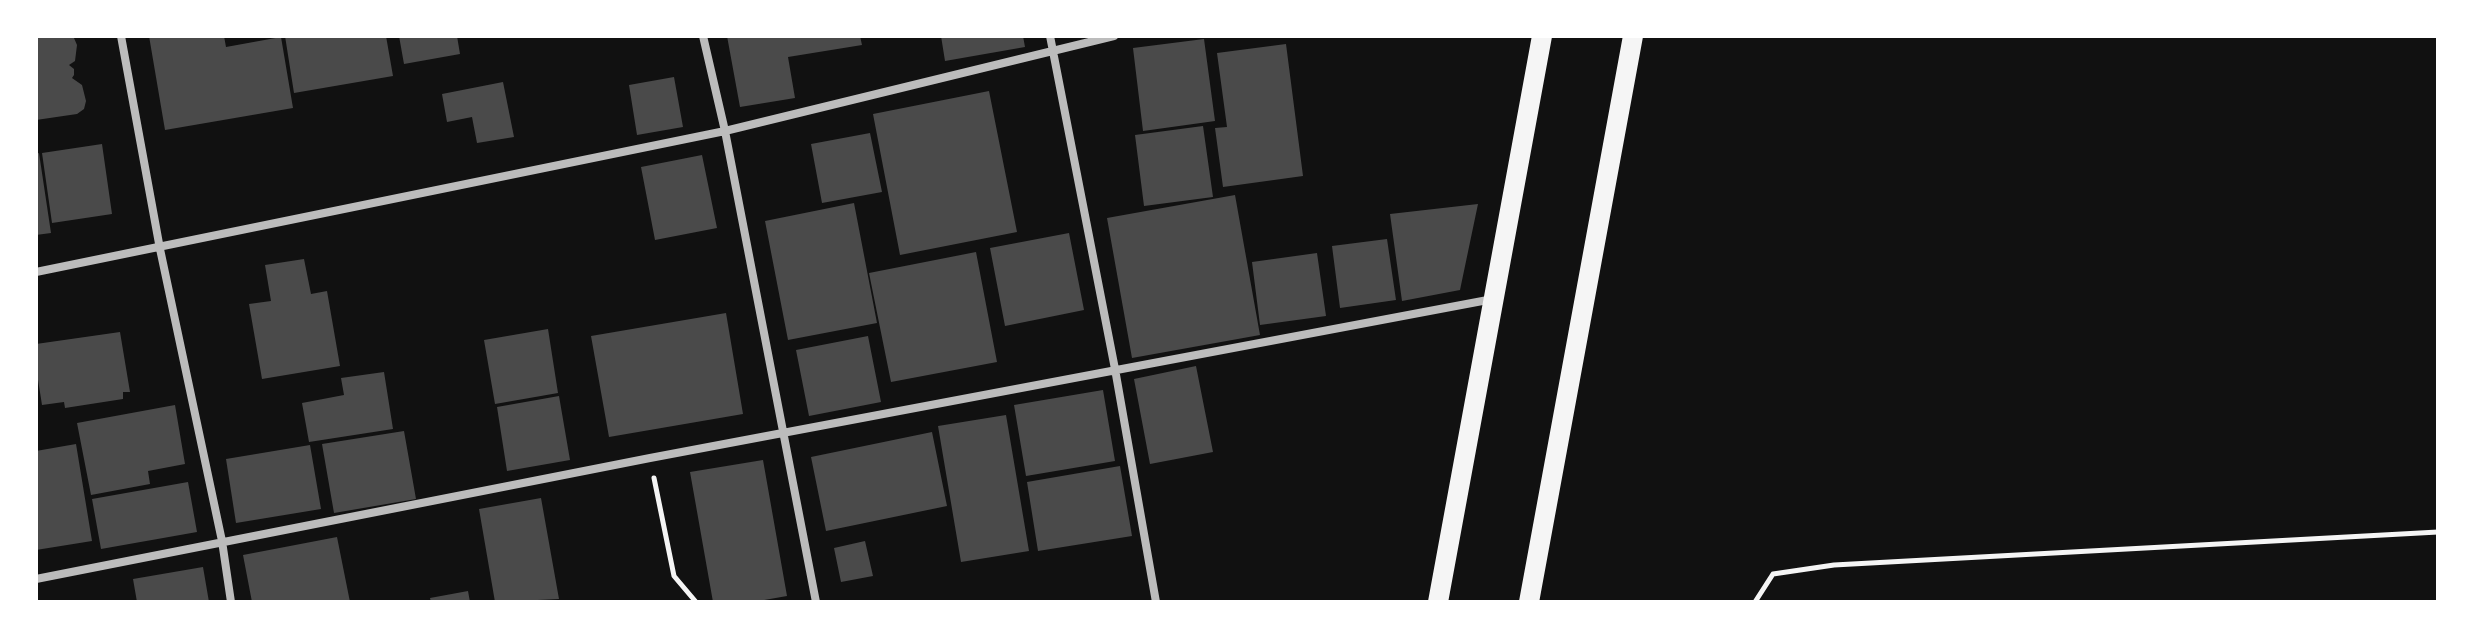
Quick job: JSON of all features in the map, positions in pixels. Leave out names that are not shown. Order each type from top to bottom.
[{"type":"main road","points":[[1438,602],[1542,36]]},
{"type":"main road","points":[[1529,602],[1633,36]]},
{"type":"street","points":[[121,36],[160,249],[222,541],[231,602]]},
{"type":"street","points":[[703,36],[725,131],[816,602]]},
{"type":"street","points":[[1050,36],[1115,369],[1156,602]]},
{"type":"street","points":[[36,272],[725,131],[1114,36]]},
{"type":"street","points":[[36,579],[785,432],[1493,299]]},
{"type":"path","points":[[650,458],[674,576],[696,602]]},
{"type":"path","points":[[1755,602],[1773,574],[1834,565],[2438,532]]},
{"type":"building","points":[[36,36],[74,38],[77,45],[75,61],[69,65],[74,69],[72,78],[82,85],[86,101],[84,109],[77,114],[36,120]]},
{"type":"building","points":[[149,36],[224,36],[226,47],[281,37],[293,108],[165,130]]},
{"type":"building","points":[[285,36],[386,36],[393,76],[294,93]]},
{"type":"building","points":[[399,36],[457,36],[460,54],[404,64]]},
{"type":"building","points":[[727,36],[860,36],[862,45],[788,57],[795,98],[740,107]]},
{"type":"building","points":[[941,36],[1023,36],[1025,47],[945,61]]},
{"type":"building","points":[[1204,39],[1215,121],[1143,131],[1133,48]]},
{"type":"building","points":[[1286,44],[1303,176],[1223,187],[1215,128],[1227,127],[1217,53]]},
{"type":"building","points":[[674,77],[683,127],[637,135],[629,85]]},
{"type":"building","points":[[503,82],[514,137],[477,143],[472,117],[447,122],[442,94]]},
{"type":"building","points":[[989,91],[1017,232],[900,255],[873,114]]},
{"type":"building","points":[[1203,126],[1213,197],[1144,206],[1135,135]]},
{"type":"building","points":[[870,133],[882,192],[822,203],[811,144]]},
{"type":"building","points":[[102,144],[112,214],[52,223],[42,153]]},
{"type":"building","points":[[39,153],[51,233],[36,235],[36,154]]},
{"type":"building","points":[[702,155],[717,228],[655,240],[641,167]]},
{"type":"building","points":[[1235,195],[1260,335],[1132,358],[1107,218]]},
{"type":"building","points":[[854,203],[877,323],[788,340],[765,221]]},
{"type":"building","points":[[1478,204],[1460,290],[1402,301],[1390,214]]},
{"type":"building","points":[[1069,233],[1084,310],[1005,326],[990,248]]},
{"type":"building","points":[[1387,239],[1396,300],[1340,308],[1332,246]]},
{"type":"building","points":[[976,252],[997,362],[891,382],[869,273]]},
{"type":"building","points":[[1317,253],[1326,316],[1260,325],[1252,262]]},
{"type":"building","points":[[304,259],[311,294],[327,291],[340,366],[262,379],[249,304],[271,301],[265,265]]},
{"type":"building","points":[[726,313],[743,414],[609,437],[591,336]]},
{"type":"building","points":[[548,329],[558,393],[495,404],[484,340]]},
{"type":"building","points":[[120,332],[130,392],[123,392],[123,399],[65,408],[64,402],[42,405],[36,344]]},
{"type":"building","points":[[868,336],[881,402],[809,416],[796,350]]},
{"type":"building","points":[[1196,366],[1213,452],[1150,464],[1134,379]]},
{"type":"building","points":[[384,372],[393,429],[309,442],[302,403],[344,395],[341,378]]},
{"type":"building","points":[[1103,390],[1115,461],[1026,476],[1014,405]]},
{"type":"building","points":[[559,396],[570,460],[507,471],[497,407]]},
{"type":"building","points":[[175,405],[185,464],[148,471],[150,484],[91,495],[77,423]]},
{"type":"building","points":[[1006,415],[1029,551],[961,562],[938,426]]},
{"type":"building","points":[[404,431],[416,499],[334,513],[322,444]]},
{"type":"building","points":[[932,432],[947,506],[826,531],[811,457]]},
{"type":"building","points":[[76,444],[92,541],[36,550],[36,451]]},
{"type":"building","points":[[310,445],[321,509],[236,523],[226,459]]},
{"type":"building","points":[[763,460],[787,596],[753,602],[713,602],[690,472]]},
{"type":"building","points":[[1120,466],[1132,536],[1038,551],[1027,482]]},
{"type":"building","points":[[188,482],[197,532],[101,549],[92,499]]},
{"type":"building","points":[[541,498],[559,599],[495,602],[479,509]]},
{"type":"building","points":[[337,537],[350,602],[252,602],[243,555]]},
{"type":"building","points":[[865,541],[873,576],[841,582],[834,548]]},
{"type":"building","points":[[203,567],[209,602],[137,602],[133,579]]},
{"type":"building","points":[[468,591],[470,602],[431,602],[430,598]]}]
